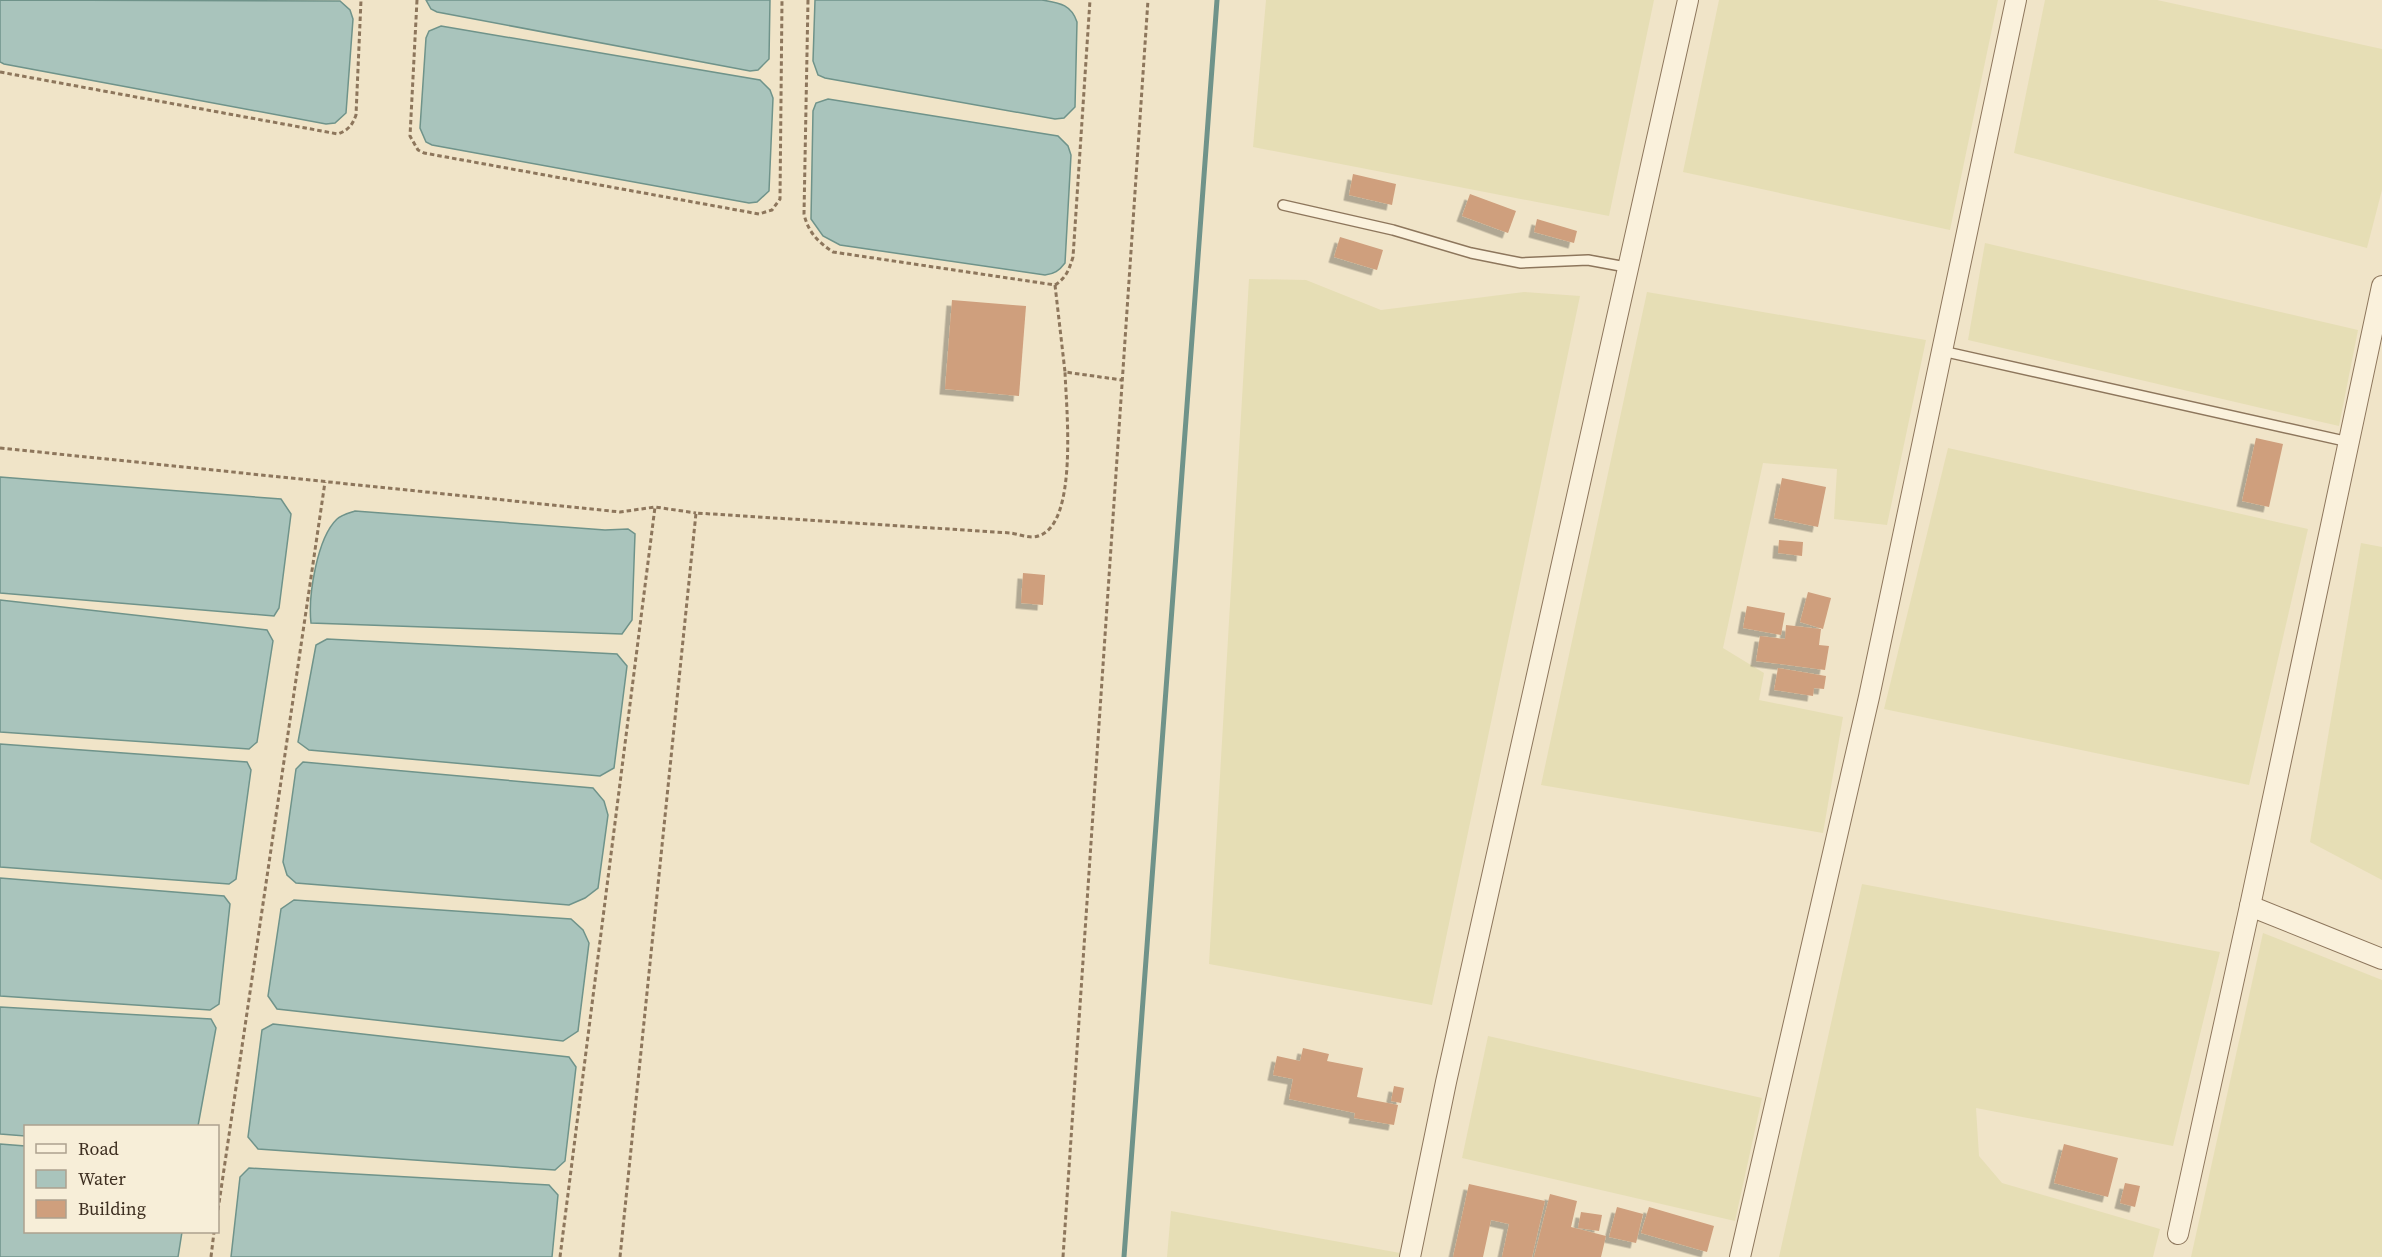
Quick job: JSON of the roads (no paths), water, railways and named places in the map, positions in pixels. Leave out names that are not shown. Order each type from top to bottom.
[{"type":"street","points":[[1410,1257],[1626,267],[1688,0]]},
{"type":"street","points":[[1740,1257],[1869,697],[2016,0]]},
{"type":"street","points":[[2178,1234],[2382,286]]},
{"type":"street","points":[[2250,906],[2382,959]]},
{"type":"lane","points":[[1283,205],[1393,230],[1471,253],[1521,263],[1588,260],[1626,267]]},
{"type":"lane","points":[[1942,351],[2349,442]]},
{"type":"water","points":[[0,0],[340,1],[350,10],[353,19],[346,113],[335,123],[326,124],[4,64],[0,62]]},
{"type":"water","points":[[426,0],[770,0],[769,59],[758,70],[750,71],[437,12],[431,9]]},
{"type":"water","points":[[815,0],[1042,0],[1064,5],[1071,11],[1077,22],[1075,107],[1064,118],[1055,119],[825,78],[818,75],[813,61]]},
{"type":"water","points":[[441,26],[760,80],[770,90],[773,98],[769,191],[757,202],[749,203],[432,145],[426,142],[420,128],[426,38],[429,31]]},
{"type":"water","points":[[828,99],[1058,136],[1068,146],[1071,155],[1065,263],[1056,272],[1045,275],[840,245],[823,236],[811,219],[813,111],[816,103]]},
{"type":"water","points":[[0,477],[281,499],[291,514],[279,608],[274,616],[0,593]]},
{"type":"water","points":[[355,511],[605,530],[628,529],[635,534],[632,620],[622,634],[311,623],[311,598],[315,568],[324,539],[337,519]]},
{"type":"water","points":[[0,600],[267,630],[273,641],[257,742],[249,749],[0,732]]},
{"type":"water","points":[[327,639],[617,654],[627,666],[614,768],[600,776],[309,750],[298,742],[316,645]]},
{"type":"water","points":[[0,744],[247,762],[251,770],[236,879],[229,884],[0,867]]},
{"type":"water","points":[[303,762],[593,788],[604,801],[608,815],[598,888],[585,898],[569,905],[296,883],[287,875],[283,862],[296,769]]},
{"type":"water","points":[[0,878],[224,896],[230,904],[219,1004],[210,1010],[0,996]]},
{"type":"water","points":[[294,900],[571,919],[583,930],[589,943],[578,1031],[563,1041],[277,1009],[268,996],[281,909]]},
{"type":"water","points":[[0,1007],[211,1019],[216,1028],[198,1125],[24,1125],[24,1136],[0,1134]]},
{"type":"water","points":[[273,1024],[569,1057],[576,1067],[565,1161],[555,1170],[258,1149],[248,1137],[262,1030]]},
{"type":"water","points":[[0,1144],[24,1146],[24,1233],[182,1233],[178,1257],[0,1257]]},
{"type":"water","points":[[249,1168],[549,1185],[558,1195],[552,1257],[231,1257],[240,1177]]},
{"type":"waterway","points":[[1124,1257],[1217,0]]}]
